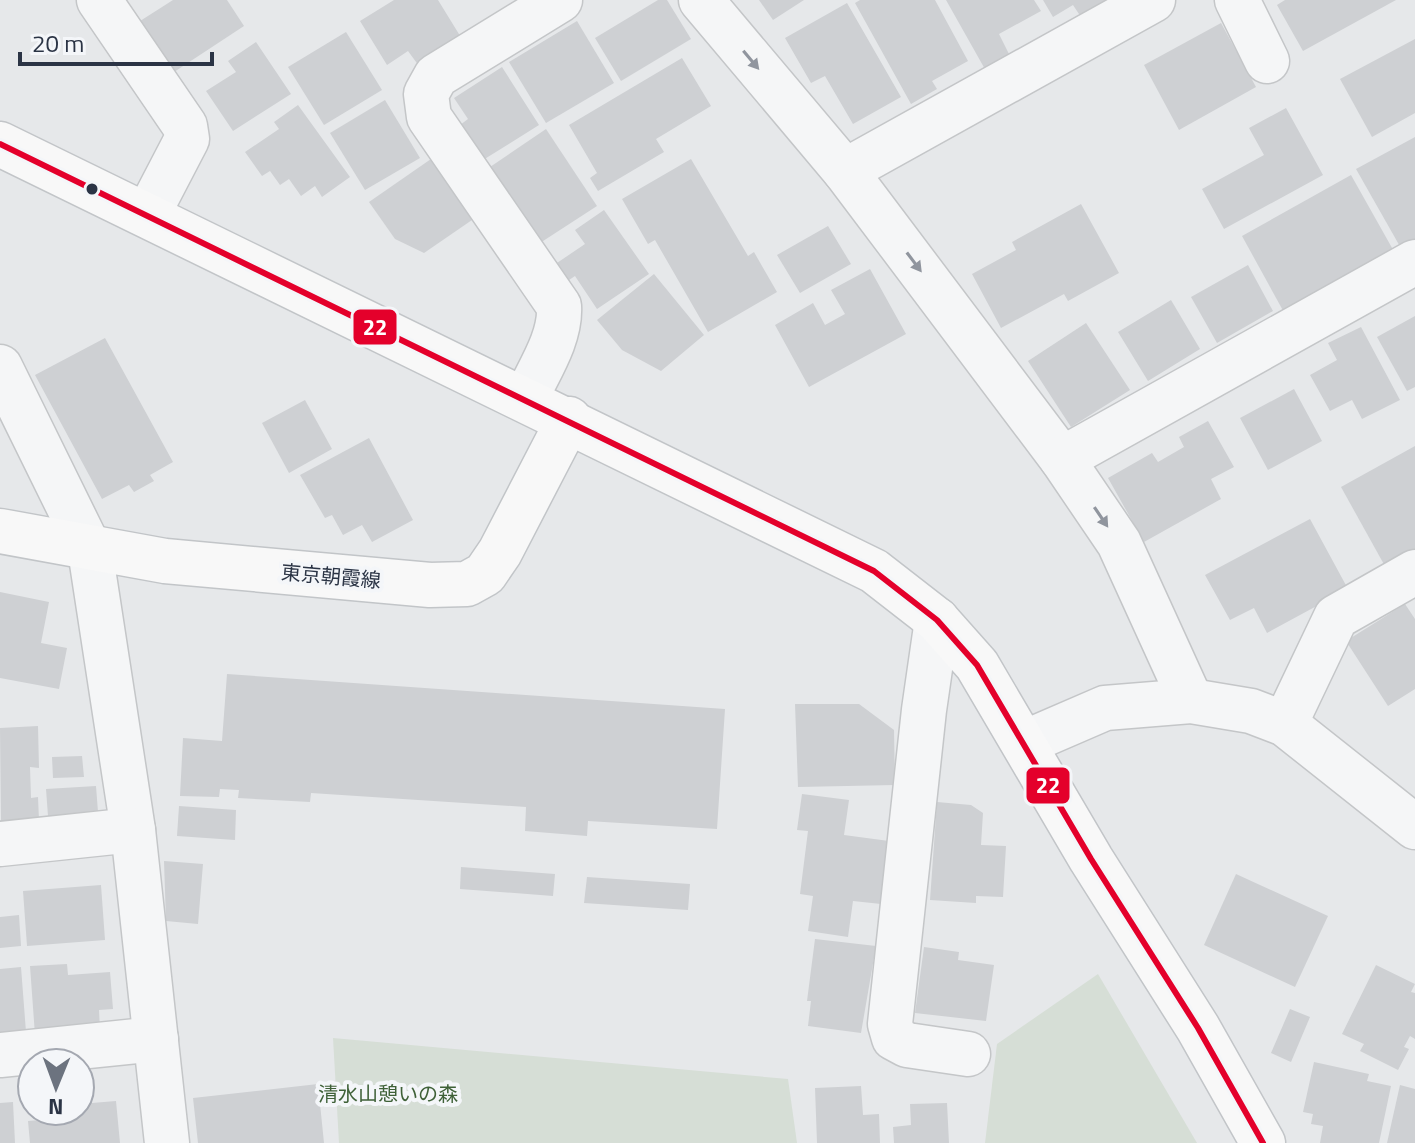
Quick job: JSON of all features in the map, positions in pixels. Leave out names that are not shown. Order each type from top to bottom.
[{"type":"main road","points":[[0,144],[569,419],[874,571],[937,620],[977,665],[1091,859],[1198,1028],[1263,1143]]},
{"type":"main road","name":"東京朝霞線","points":[[0,531],[90,550],[165,561],[430,585],[467,584],[485,574],[500,552],[569,419]]},
{"type":"street","points":[[99,0],[185,126],[187,139],[148,214]]},
{"type":"street","points":[[526,398],[560,321],[559,306],[429,117],[426,94],[436,76],[560,0]]},
{"type":"street","points":[[701,0],[845,171],[1062,459],[1119,543],[1191,701]]},
{"type":"street","points":[[845,171],[1153,0]]},
{"type":"street","points":[[1237,0],[1267,61]]},
{"type":"street","points":[[1062,459],[1415,262]]},
{"type":"street","points":[[0,367],[90,550],[133,830],[167,1143]]},
{"type":"street","points":[[1285,724],[1336,617],[1415,572]]},
{"type":"street","points":[[937,620],[924,710],[890,1024],[894,1038],[907,1045],[968,1054]]},
{"type":"street","points":[[1024,743],[1105,708],[1191,701],[1251,711],[1285,724],[1415,827]]},
{"type":"street","points":[[0,844],[133,830]]},
{"type":"street","points":[[0,1055],[156,1039]]},
{"type":"green space","points":[[1098,974],[1197,1143],[985,1143],[997,1044]]},
{"type":"green space","name":"清水山憩いの森","points":[[333,1038],[788,1079],[797,1143],[339,1143]]},
{"type":"building","points":[[173,0],[227,0],[244,26],[171,74],[137,23]]},
{"type":"building","points":[[394,0],[438,0],[462,39],[419,66],[408,51],[387,65],[360,21]]},
{"type":"building","points":[[658,0],[667,0],[691,39],[621,81],[595,38]]},
{"type":"building","points":[[759,0],[804,0],[773,20]]},
{"type":"building","points":[[860,0],[935,0],[968,61],[932,81],[937,89],[911,104],[855,3]]},
{"type":"building","points":[[946,0],[1034,0],[1041,11],[999,34],[1011,58],[986,71]]},
{"type":"building","points":[[1043,0],[1110,0],[1081,17],[1073,5],[1053,17]]},
{"type":"building","points":[[1285,0],[1396,0],[1303,51],[1277,5]]},
{"type":"building","points":[[847,3],[901,97],[853,124],[825,76],[811,83],[785,38]]},
{"type":"building","points":[[577,21],[614,83],[546,123],[509,62]]},
{"type":"building","points":[[1221,23],[1256,87],[1179,130],[1144,65]]},
{"type":"building","points":[[346,32],[382,90],[324,125],[288,67]]},
{"type":"building","points":[[1415,39],[1415,113],[1372,137],[1340,79]]},
{"type":"building","points":[[256,42],[291,94],[233,131],[206,91],[236,72],[228,61]]},
{"type":"building","points":[[682,58],[711,106],[656,139],[664,152],[598,191],[590,178],[597,173],[569,125]]},
{"type":"building","points":[[502,67],[539,125],[483,160],[460,125],[468,119],[454,98]]},
{"type":"building","points":[[385,100],[420,158],[365,190],[330,133]]},
{"type":"building","points":[[298,105],[350,177],[322,197],[315,186],[301,196],[289,179],[280,185],[270,171],[262,176],[245,152],[279,129],[274,122]]},
{"type":"building","points":[[1286,108],[1323,175],[1224,229],[1202,189],[1264,155],[1249,128]]},
{"type":"building","points":[[546,129],[597,206],[540,243],[490,167]]},
{"type":"building","points":[[1415,137],[1415,242],[1402,250],[1356,169]]},
{"type":"building","points":[[431,159],[472,220],[424,253],[395,239],[369,202]]},
{"type":"building","points":[[691,159],[748,256],[754,252],[777,292],[708,332],[655,240],[648,244],[622,199]]},
{"type":"building","points":[[1351,175],[1396,255],[1286,316],[1242,236]]},
{"type":"building","points":[[1081,204],[1119,273],[1068,301],[1064,294],[1001,328],[972,274],[1016,250],[1012,242]]},
{"type":"building","points":[[604,210],[649,274],[597,309],[575,276],[566,282],[554,265],[585,244],[575,230]]},
{"type":"building","points":[[828,226],[851,264],[800,293],[777,255]]},
{"type":"building","points":[[1248,265],[1273,311],[1217,343],[1191,297]]},
{"type":"building","points":[[870,269],[906,334],[809,387],[775,325],[813,303],[825,325],[845,314],[831,290]]},
{"type":"building","points":[[654,274],[704,335],[661,371],[622,350],[597,320]]},
{"type":"building","points":[[1171,300],[1200,349],[1148,381],[1118,332]]},
{"type":"building","points":[[1415,316],[1415,387],[1407,391],[1377,337]]},
{"type":"building","points":[[1086,323],[1130,390],[1071,427],[1028,361]]},
{"type":"building","points":[[1361,327],[1400,400],[1362,419],[1352,400],[1330,411],[1310,375],[1337,360],[1328,343]]},
{"type":"building","points":[[105,338],[173,462],[150,475],[154,481],[134,492],[129,485],[102,499],[35,375]]},
{"type":"building","points":[[1294,389],[1322,441],[1268,470],[1240,418]]},
{"type":"building","points":[[305,400],[332,449],[289,473],[262,423]]},
{"type":"building","points":[[1208,421],[1234,467],[1211,479],[1221,499],[1144,542],[1108,478],[1152,453],[1158,462],[1184,447],[1179,437]]},
{"type":"building","points":[[369,438],[413,520],[372,542],[362,525],[343,535],[332,515],[325,518],[300,475]]},
{"type":"building","points":[[1415,446],[1415,551],[1386,568],[1341,487]]},
{"type":"building","points":[[1310,519],[1348,589],[1267,633],[1254,608],[1230,620],[1205,575]]},
{"type":"building","points":[[0,592],[49,602],[41,643],[67,648],[59,689],[0,678]]},
{"type":"building","points":[[1405,604],[1415,619],[1415,689],[1388,706],[1346,641]]},
{"type":"building","points":[[227,674],[725,709],[717,829],[588,821],[587,836],[525,831],[526,807],[311,793],[310,802],[238,798],[239,790],[220,789],[219,797],[180,796],[183,738],[222,741]]},
{"type":"building","points":[[795,704],[859,704],[894,730],[895,785],[798,787]]},
{"type":"building","points":[[38,726],[39,768],[30,767],[31,798],[38,797],[39,820],[1,822],[0,728]]},
{"type":"building","points":[[82,756],[84,777],[53,778],[52,757]]},
{"type":"building","points":[[96,786],[98,812],[48,816],[46,789]]},
{"type":"building","points":[[802,794],[849,800],[844,835],[889,841],[881,904],[853,901],[848,937],[808,931],[813,896],[800,894],[808,831],[797,830]]},
{"type":"building","points":[[937,802],[971,805],[983,813],[981,845],[1006,846],[1003,897],[976,896],[976,903],[930,900]]},
{"type":"building","points":[[179,806],[236,810],[235,840],[177,836]]},
{"type":"building","points":[[164,861],[203,864],[198,924],[166,921]]},
{"type":"building","points":[[461,867],[555,874],[553,896],[460,889]]},
{"type":"building","points":[[1236,874],[1328,916],[1295,987],[1204,945]]},
{"type":"building","points":[[587,877],[690,884],[688,910],[584,903]]},
{"type":"building","points":[[101,885],[105,940],[27,946],[23,891]]},
{"type":"building","points":[[19,915],[21,946],[0,948],[0,917]]},
{"type":"building","points":[[815,939],[876,946],[861,1033],[808,1026],[811,1001],[807,1001]]},
{"type":"building","points":[[924,947],[959,952],[958,960],[994,965],[986,1021],[915,1013]]},
{"type":"building","points":[[67,964],[68,975],[110,972],[113,1009],[99,1010],[100,1030],[35,1035],[30,966]]},
{"type":"building","points":[[1376,965],[1415,984],[1411,992],[1415,993],[1415,1039],[1410,1036],[1404,1047],[1409,1049],[1398,1070],[1360,1051],[1364,1044],[1342,1034]]},
{"type":"building","points":[[21,967],[26,1032],[0,1034],[0,969]]},
{"type":"building","points":[[1290,1009],[1310,1017],[1291,1062],[1271,1053]]},
{"type":"building","points":[[1314,1062],[1369,1074],[1367,1081],[1391,1086],[1379,1143],[1320,1143],[1323,1126],[1311,1124],[1313,1114],[1303,1112]]},
{"type":"building","points":[[318,1084],[324,1143],[198,1143],[193,1098]]},
{"type":"building","points":[[1400,1085],[1415,1089],[1415,1143],[1387,1143]]},
{"type":"building","points":[[861,1086],[863,1115],[879,1114],[880,1143],[817,1143],[815,1088]]},
{"type":"building","points":[[116,1101],[120,1143],[30,1143],[29,1127],[96,1127],[96,1103]]},
{"type":"building","points":[[13,1102],[15,1143],[0,1143],[0,1103]]},
{"type":"building","points":[[947,1103],[949,1143],[894,1143],[893,1127],[911,1125],[910,1104]]},
{"type":"transit line","name":"22","points":[[0,144],[874,571],[937,620],[977,665],[1091,859],[1198,1028],[1263,1143]]}]
